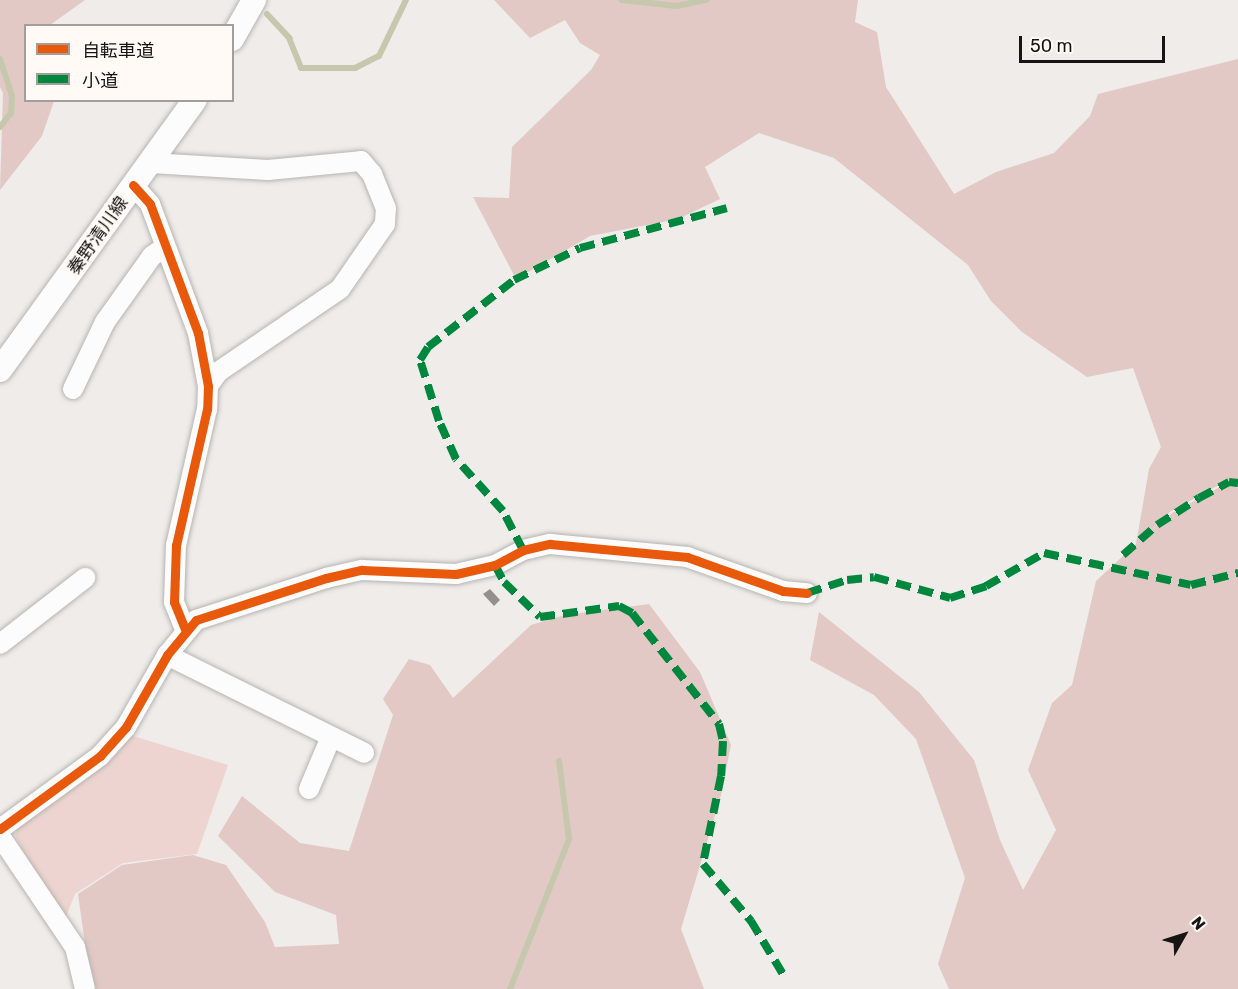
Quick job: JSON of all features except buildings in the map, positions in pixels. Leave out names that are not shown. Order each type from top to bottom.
[{"type":"main road","points":[[234,35],[254,0]]},
{"type":"main road","name":"秦野清川線","points":[[0,370],[31,333],[194,102]]},
{"type":"street","points":[[151,163],[268,170],[361,161],[372,174],[386,208],[385,224],[340,289],[218,372],[208,386]]},
{"type":"street","points":[[133,185],[150,204],[198,333],[208,386],[207,409],[176,545],[174,602],[185,629]]},
{"type":"street","points":[[73,389],[105,322],[152,256],[165,246]]},
{"type":"street","points":[[85,989],[75,947],[2,841],[100,756],[126,727],[167,655],[185,629],[196,620],[362,570],[456,574],[495,565],[523,550],[550,544],[687,557],[783,591],[807,593]]},
{"type":"street","points":[[0,644],[85,578]]},
{"type":"street","points":[[167,655],[364,753]]},
{"type":"street","points":[[309,789],[331,737]]},
{"type":"shaded area","points":[[0,0],[85,0],[51,24],[24,24],[24,102],[54,102],[42,136],[0,190],[3,93],[0,87]]},
{"type":"shaded area","points":[[494,0],[858,0],[855,22],[877,32],[886,87],[954,194],[996,172],[1054,153],[1090,116],[1098,94],[1238,59],[1238,481],[1228,480],[1170,512],[1152,530],[1172,513],[1229,482],[1238,483],[1238,989],[949,989],[938,964],[965,878],[916,739],[874,695],[810,660],[819,612],[919,692],[974,760],[1000,840],[1023,890],[1056,830],[1028,770],[1052,703],[1072,685],[1096,581],[1136,544],[1149,469],[1161,447],[1133,368],[1087,377],[1022,332],[991,301],[968,265],[834,158],[759,133],[705,167],[720,199],[678,219],[590,236],[516,279],[473,197],[509,198],[512,147],[591,70],[600,55],[580,43],[565,20],[530,38]]},
{"type":"shaded area","points":[[649,604],[700,672],[731,745],[721,795],[681,929],[704,989],[86,989],[87,958],[78,894],[122,865],[193,855],[226,865],[265,922],[275,947],[339,944],[336,915],[275,892],[218,836],[242,796],[300,843],[349,851],[393,715],[383,699],[409,659],[430,665],[453,698],[531,625],[565,615]]},
{"type":"shaded area","points":[[130,735],[228,765],[197,854],[123,863],[75,894],[66,917],[31,865],[15,835],[18,824]]},
{"type":"waterway","points":[[267,14],[289,38],[301,68],[355,68],[379,56],[406,0]]},
{"type":"waterway","points":[[622,0],[677,6],[706,0]]},
{"type":"waterway","points":[[0,59],[12,96],[11,113],[0,127]]},
{"type":"waterway","points":[[510,989],[569,839],[559,761]]},
{"type":"marked path","points":[[523,550],[503,511],[456,459],[439,421],[420,360],[428,347],[514,280],[580,248],[727,208]]},
{"type":"marked path","points":[[1123,555],[1157,525],[1199,498],[1229,482],[1238,483]]},
{"type":"marked path","points":[[807,593],[847,580],[874,577],[950,598],[986,586],[1044,553],[1191,585],[1238,573]]},
{"type":"marked path","points":[[495,565],[504,582],[540,617],[619,606],[632,613],[719,724],[723,741],[721,776],[703,864],[751,921],[784,976]]},
{"type":"cycle path","points":[[133,185],[150,204],[198,333],[208,386],[207,409],[176,545],[174,602],[185,629]]},
{"type":"cycle path","points":[[0,829],[100,756],[126,727],[167,655],[196,620],[326,578],[362,570],[456,574],[495,565],[523,550],[550,544],[687,557],[783,591],[807,593]]}]
